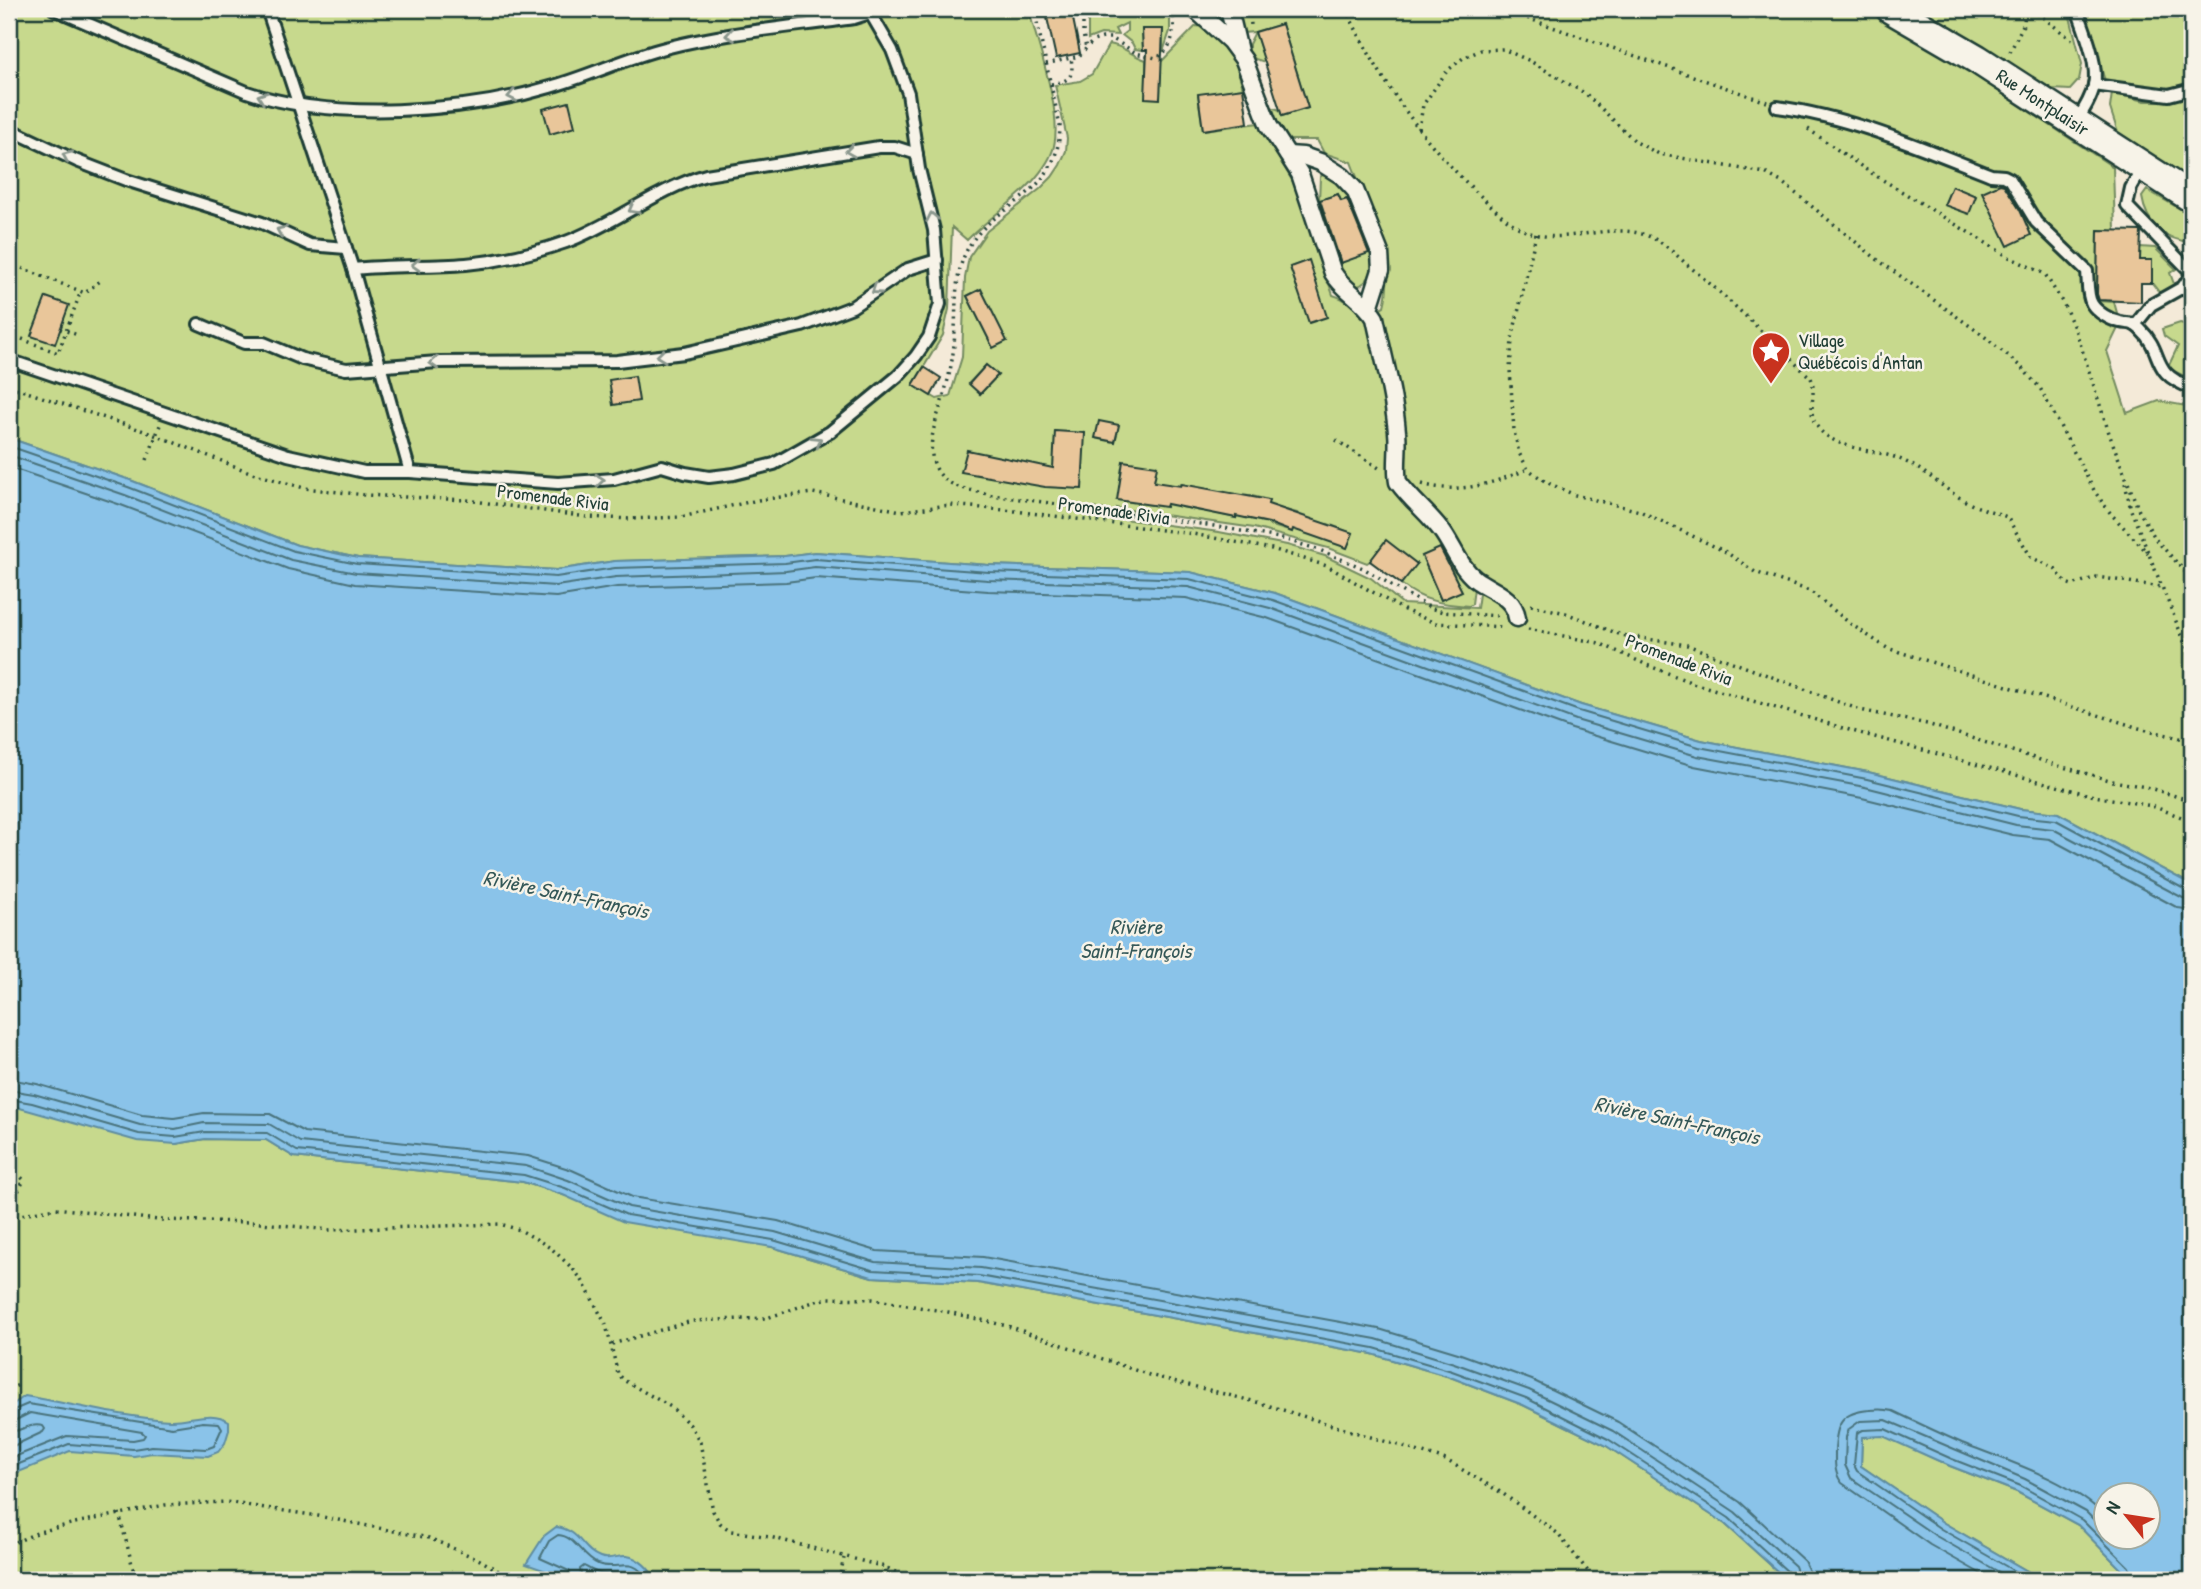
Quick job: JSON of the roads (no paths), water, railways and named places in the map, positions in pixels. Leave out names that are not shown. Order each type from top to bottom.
[{"type":"street","points":[[1195,9],[1240,53]]},
{"type":"street","points":[[1229,9],[1240,53],[1269,126],[1300,174],[1333,273],[1338,281],[1369,308],[1375,318],[1397,432],[1397,477],[1412,500],[1443,533],[1463,567],[1473,577],[1508,599],[1517,621]]},
{"type":"street","name":"Rue Montplaisir","points":[[1891,9],[1977,59],[2192,198]]},
{"type":"street","points":[[1288,155],[1303,156],[1320,162],[1342,176],[1355,190],[1380,253],[1379,281],[1369,308]]},
{"type":"lane","points":[[9,360],[288,455],[365,472],[410,472],[558,483],[614,478],[662,466],[685,474],[709,477],[774,464],[803,449],[851,417],[898,376],[916,356],[929,337],[940,304],[934,230],[902,73],[869,11],[854,18],[718,37],[666,48],[551,87],[514,96],[404,110],[299,106],[275,102],[54,9]]},
{"type":"lane","points":[[267,9],[353,269],[410,472]]},
{"type":"lane","points":[[2076,123],[2094,85],[2092,61],[2077,9]]},
{"type":"lane","points":[[2094,85],[2169,95],[2192,89]]},
{"type":"lane","points":[[1777,107],[1807,111],[1903,141],[1991,175],[2010,179],[2036,222],[2087,271],[2090,301],[2095,307],[2120,323],[2131,322],[2135,325],[2149,340],[2163,372],[2174,382],[2192,388]]},
{"type":"lane","points":[[9,129],[77,161],[126,180],[262,223],[310,245],[346,248]]},
{"type":"lane","points":[[353,269],[466,264],[547,247],[567,241],[630,212],[685,181],[706,175],[879,147],[895,147],[917,154]]},
{"type":"lane","points":[[2135,325],[2151,305],[2183,287],[2192,273],[2127,206],[2131,188],[2143,167]]},
{"type":"lane","points":[[199,324],[244,343],[264,343],[302,359],[346,369],[438,362],[617,361],[684,354],[802,326],[852,307],[908,269],[937,260]]},
{"type":"water","name":"Rivière Saint-François","points":[[9,438],[130,480],[297,545],[358,558],[556,570],[615,561],[785,556],[815,552],[989,565],[1190,572],[1275,593],[1581,705],[1701,740],[1868,772],[2020,809],[2058,813],[2192,885],[2192,1580],[2129,1580],[2102,1550],[2162,1550],[2162,1480],[2092,1480],[2092,1539],[2078,1525],[2017,1492],[1883,1436],[1862,1437],[1861,1466],[1944,1523],[2036,1576],[2058,1580],[1787,1580],[1725,1524],[1605,1445],[1523,1405],[1450,1377],[1372,1354],[978,1283],[872,1277],[772,1247],[624,1222],[563,1195],[523,1182],[294,1157],[266,1140],[205,1139],[176,1144],[137,1141],[9,1105]]},
{"type":"water","points":[[25,1396],[170,1420],[215,1416],[229,1421],[229,1430],[225,1443],[218,1452],[208,1456],[152,1453],[134,1456],[70,1451],[9,1476],[9,1407]]},
{"type":"water","points":[[556,1527],[571,1532],[600,1557],[627,1556],[636,1559],[648,1568],[655,1580],[572,1580],[526,1564],[544,1536]]},
{"type":"place","name":"Village Québécois d'Antan","points":[[1771,385]]}]
